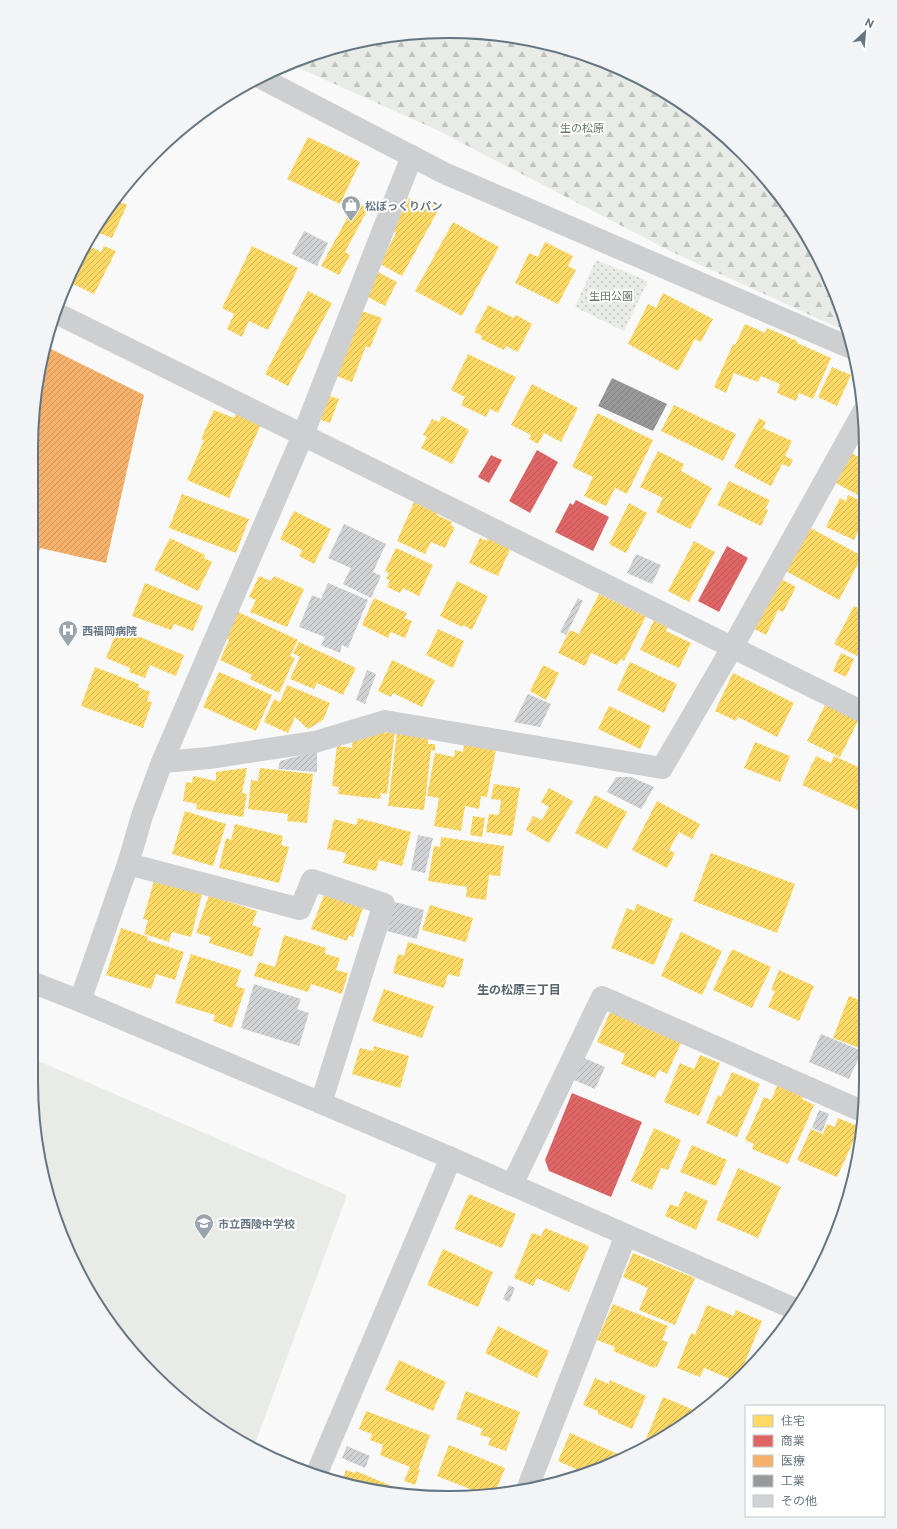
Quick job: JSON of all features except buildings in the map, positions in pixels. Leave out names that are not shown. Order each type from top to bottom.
[{"type":"street","points":[[266,81],[444,173],[846,346]]},
{"type":"street","points":[[80,1001],[128,864],[142,816],[162,762],[302,435],[412,156]]},
{"type":"street","points":[[61,315],[859,710]]},
{"type":"street","points":[[162,762],[209,758],[315,742],[385,721],[662,768],[732,648],[858,421]]},
{"type":"street","points":[[128,864],[300,909],[312,880],[384,904],[321,1103]]},
{"type":"street","points":[[38,985],[451,1158],[790,1308]]},
{"type":"street","points":[[512,1185],[602,997],[858,1109]]},
{"type":"street","points":[[318,1469],[451,1158]]},
{"type":"street","points":[[530,1483],[626,1235]]},
{"type":"green space","name":"生の松原","points":[[422,39],[475,39],[529,46],[555,52],[606,69],[630,80],[677,107],[698,123],[739,158],[757,178],[790,220],[804,243],[828,291],[840,328],[670,251],[439,131],[297,67],[342,52],[368,46]]},
{"type":"green space","name":"生田公園","points":[[596,260],[648,281],[624,331],[575,307]]},
{"type":"green space","name":"市立西陵中学校","points":[[38,1061],[347,1195],[255,1443],[220,1422],[158,1371],[123,1330],[107,1309],[93,1286],[69,1238],[52,1187],[46,1161],[39,1107]]},
{"type":"place","name":"松ぼっくりパン","points":[[351,222]]},
{"type":"place","name":"西福岡病院","points":[[68,647]]},
{"type":"place","name":"市立西陵中学校","points":[[204,1240]]},
{"type":"district","name":"生の松原三丁目","points":[[519,989]]}]
